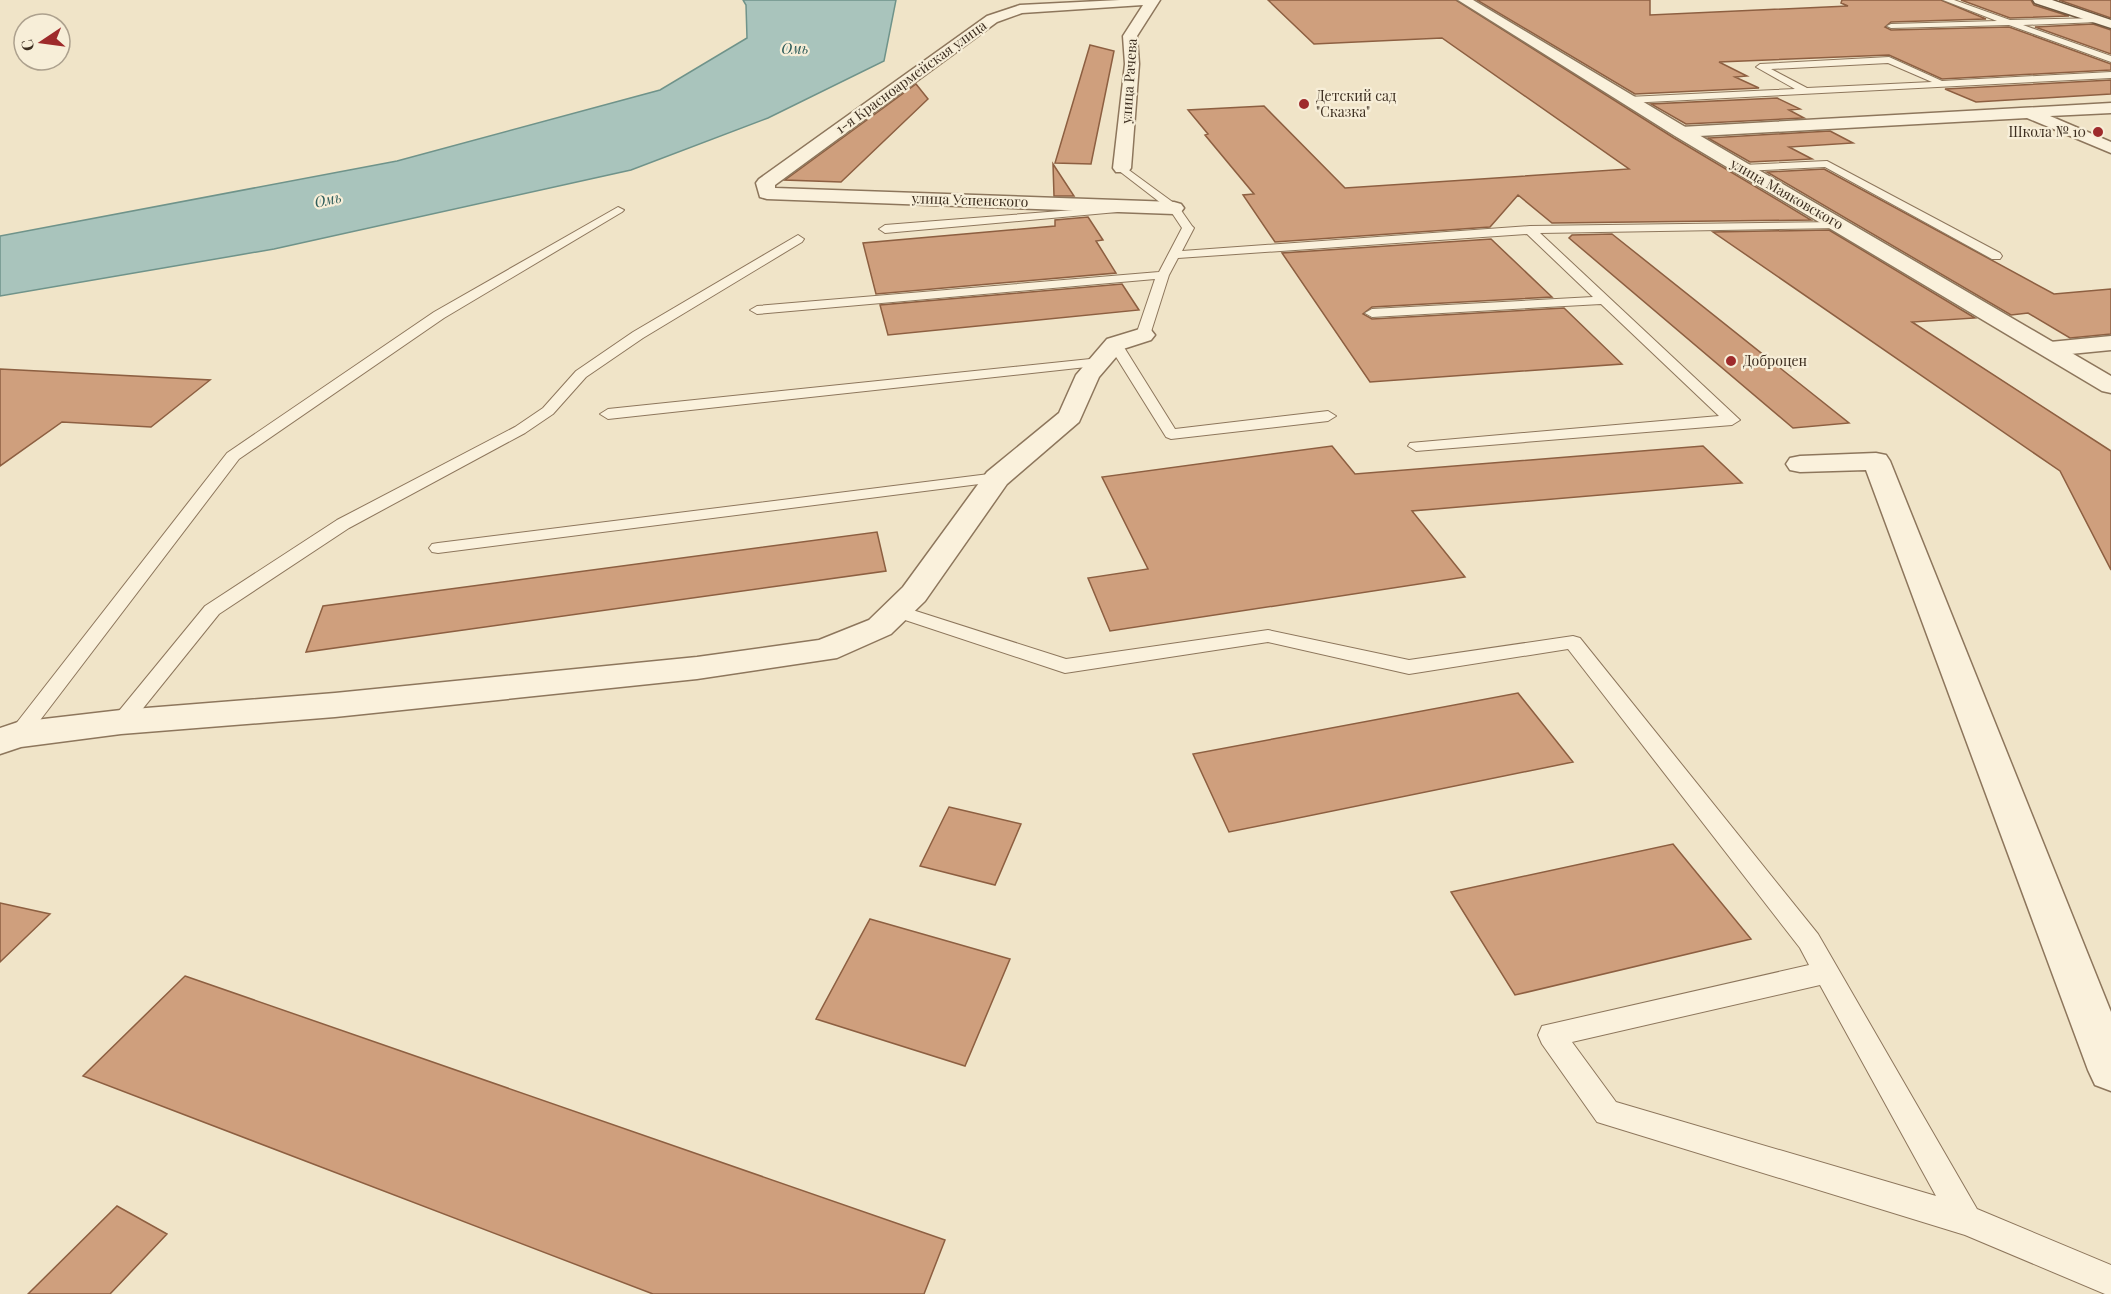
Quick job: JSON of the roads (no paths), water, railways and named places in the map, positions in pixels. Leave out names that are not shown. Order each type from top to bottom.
[{"type":"street","name":"улица Рачева","points":[[1122,168],[1132,64],[1130,36],[1153,0]]},
{"type":"street","name":"1-я Красноармейская улица","points":[[767,193],[765,183],[992,19],[1020,9],[1108,5],[1153,0]]},
{"type":"street","name":"улица Маяковского","points":[[1464,0],[1681,132],[2111,386]]},
{"type":"street","points":[[2039,0],[2104,22]]},
{"type":"street","points":[[1681,132],[2111,108]]},
{"type":"street","points":[[2026,112],[2111,148]]},
{"type":"street","name":"улица Успенского","points":[[767,193],[1174,208]]},
{"type":"street","points":[[2050,349],[2111,343]]},
{"type":"street","points":[[9,738],[122,723],[334,705],[697,668],[825,650],[880,627],[914,594],[997,478],[1070,417],[1088,375],[1119,347]]},
{"type":"street","points":[[1800,464],[1876,461],[2111,1070]]},
{"type":"lane","points":[[1947,0],[2111,59]]},
{"type":"lane","points":[[1891,26],[2006,21],[2104,22]]},
{"type":"lane","points":[[1806,90],[1760,67],[1889,60],[1943,83]]},
{"type":"lane","points":[[1628,100],[2111,75]]},
{"type":"lane","points":[[1743,168],[1827,164],[1996,256]]},
{"type":"lane","points":[[1119,347],[1188,228],[1174,208],[1122,168]]},
{"type":"lane","points":[[885,229],[1151,207]]},
{"type":"lane","points":[[9,738],[233,456],[439,315],[618,210]]},
{"type":"lane","points":[[1172,255],[1530,230],[1840,225]]},
{"type":"lane","points":[[1416,446],[1732,420],[1530,230]]},
{"type":"lane","points":[[122,723],[212,610],[343,524],[520,430],[548,411],[581,374],[638,335],[798,239]]},
{"type":"lane","points":[[757,310],[1163,274]]},
{"type":"lane","points":[[1372,313],[1605,300]]},
{"type":"lane","points":[[608,414],[1119,347]]},
{"type":"lane","points":[[1119,347],[1172,434],[1328,416]]},
{"type":"lane","points":[[438,548],[997,478]]},
{"type":"lane","points":[[897,610],[1065,666],[1268,636],[1409,668],[1573,642],[1809,941],[1966,1220]]},
{"type":"lane","points":[[1827,972],[1551,1035],[1607,1113],[1966,1220],[2111,1281]]},
{"type":"water","name":"Омь","points":[[743,0],[896,0],[884,61],[768,118],[631,170],[274,249],[0,296],[0,236],[397,161],[660,90],[747,38],[746,5]]},
{"type":"place","name":"Детский сад \"Сказка\"","points":[[1304,104]]},
{"type":"place","name":"Школа № 10","points":[[2098,132]]},
{"type":"place","name":"Доброцен","points":[[1731,361]]}]
